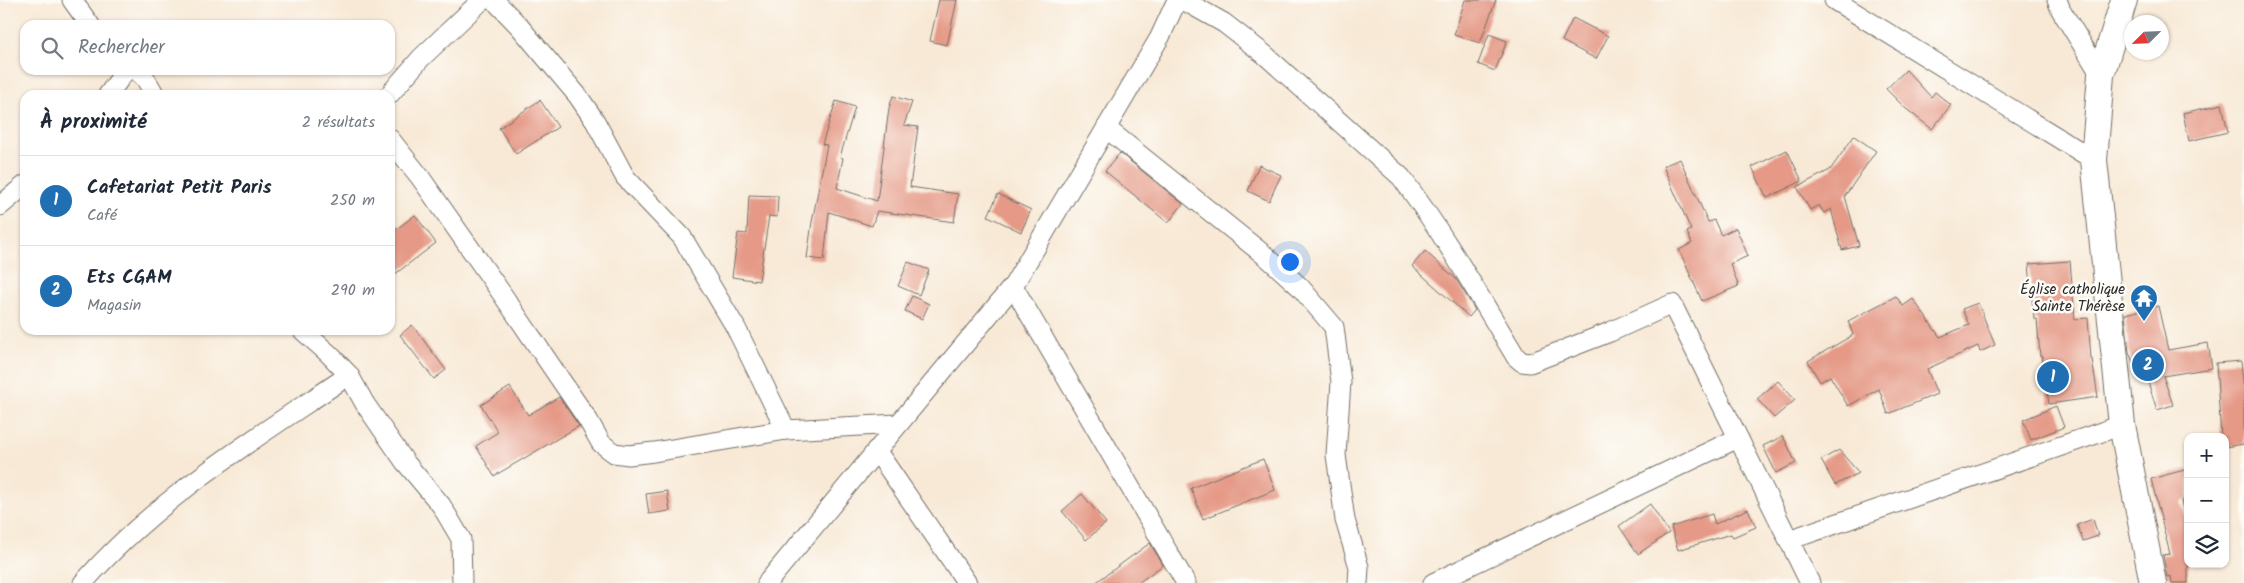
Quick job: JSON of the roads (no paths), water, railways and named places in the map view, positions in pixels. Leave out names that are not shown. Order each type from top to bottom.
[{"type":"main road","points":[[2124,0],[2101,75],[2094,160],[2122,425],[2153,583]]},
{"type":"street","points":[[72,0],[86,20]]},
{"type":"street","points":[[766,583],[1013,286],[1160,37],[1177,0]]},
{"type":"street","points":[[1183,0],[1224,23],[1264,54],[1401,177],[1419,200],[1516,357],[1522,362],[1530,363],[1610,332],[1672,304],[1810,583]]},
{"type":"street","points":[[1834,0],[2094,160]]},
{"type":"street","points":[[2057,0],[2061,10],[2101,75]]},
{"type":"street","points":[[393,90],[421,58],[492,1],[520,26],[578,96],[595,121],[625,177],[682,237],[736,328],[786,430]]},
{"type":"street","points":[[112,90],[122,75]]},
{"type":"street","points":[[142,75],[152,90]]},
{"type":"street","points":[[1106,128],[1268,258],[1300,287],[1334,327],[1341,382],[1336,455],[1346,520],[1358,567],[1358,583]]},
{"type":"street","points":[[395,145],[420,177],[500,291],[602,443],[614,453],[629,455],[654,452],[786,430],[898,424]]},
{"type":"street","points":[[0,206],[20,189]]},
{"type":"street","points":[[1013,286],[1186,583]]},
{"type":"street","points":[[308,335],[349,375],[365,404],[405,462],[441,505],[461,539],[462,583]]},
{"type":"street","points":[[84,583],[106,557],[187,485],[349,375]]},
{"type":"street","points":[[1789,540],[2122,425]]},
{"type":"street","points":[[1433,583],[1738,438]]},
{"type":"street","points":[[876,450],[967,583]]},
{"type":"place","name":"Église catholique Sainte Thérèse","points":[[2144,322]]},
{"type":"place","name":"Ets CGAM","points":[[2148,365]]},
{"type":"place","name":"Cafetariat Petit Paris","points":[[2053,377]]}]
